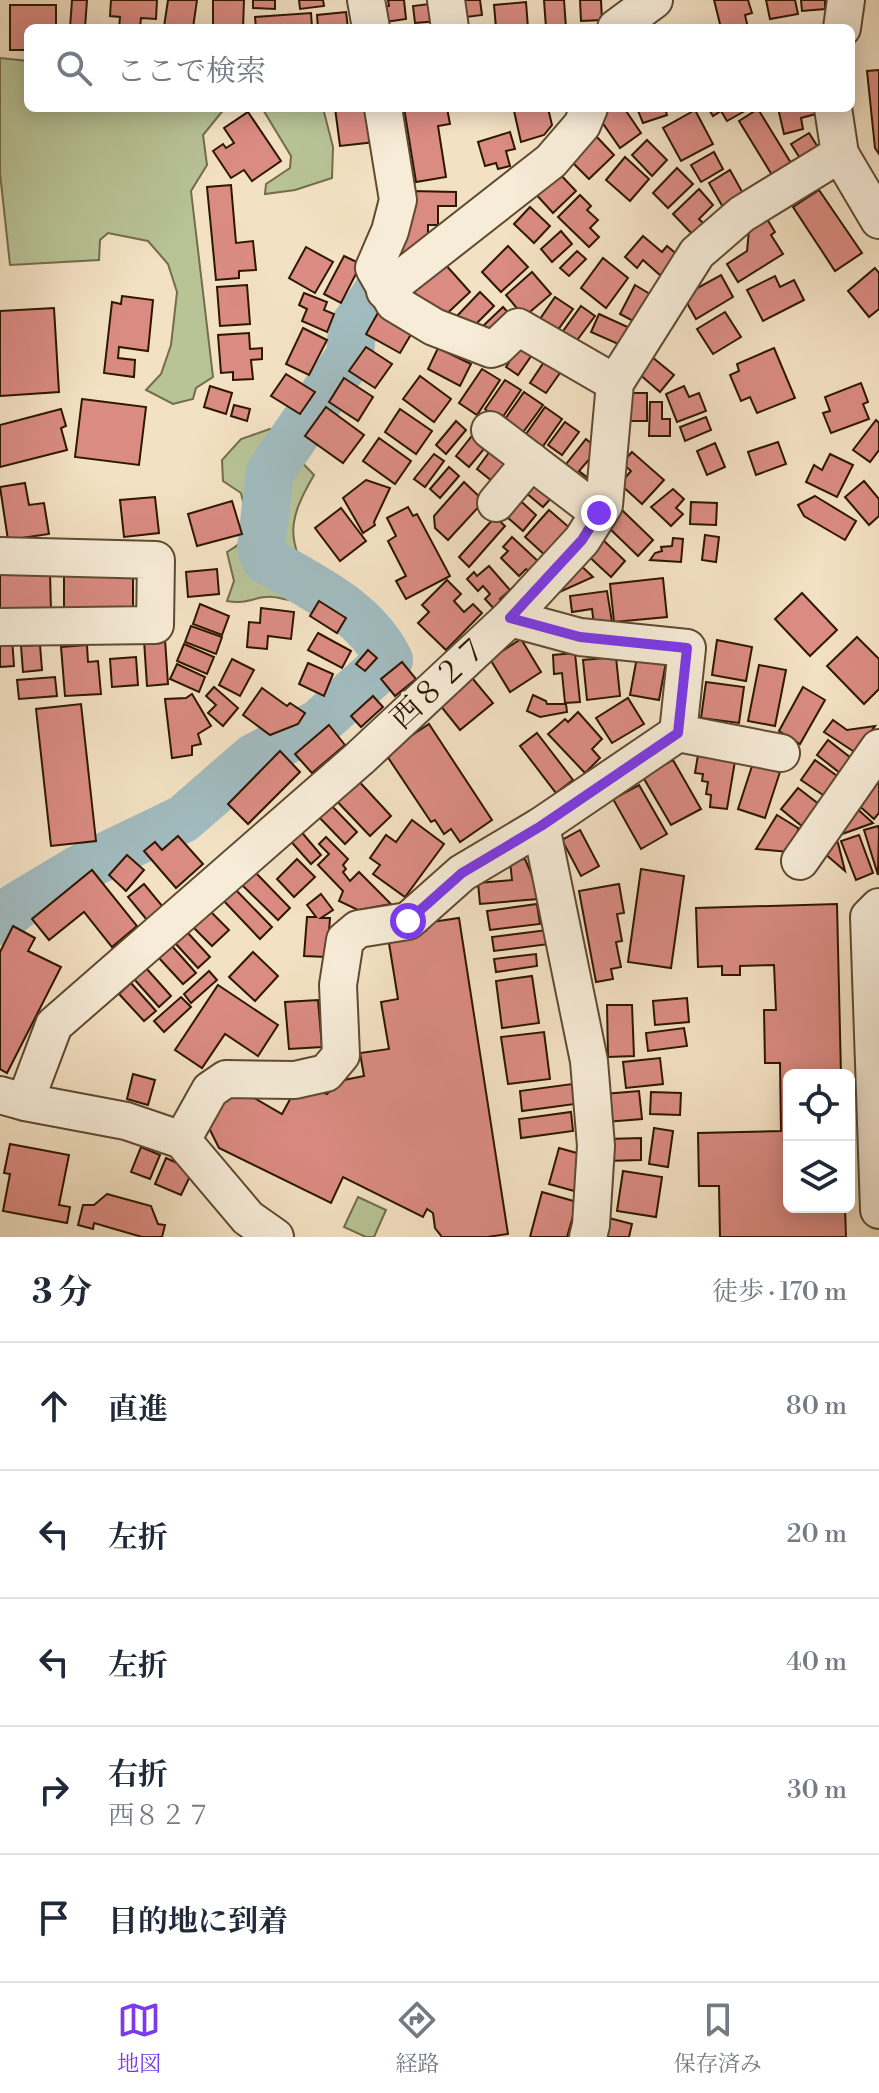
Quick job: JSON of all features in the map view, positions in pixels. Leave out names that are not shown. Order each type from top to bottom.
[{"type":"street","points":[[366,0],[370,24]]},
{"type":"street","points":[[446,0],[449,24]]},
{"type":"street","points":[[621,24],[654,0]]},
{"type":"street","points":[[843,24],[846,0]]},
{"type":"street","points":[[384,112],[398,200],[390,231],[374,268],[394,303],[434,327],[491,349],[518,327],[615,383]]},
{"type":"street","points":[[385,291],[551,161],[582,125],[587,112]]},
{"type":"street","points":[[834,112],[840,154],[879,220]]},
{"type":"street","name":"西８２７","points":[[12,1099],[54,1025],[360,758],[510,618],[582,540],[604,505],[615,383],[697,253],[742,214],[840,154]]},
{"type":"street","points":[[490,430],[599,513]]},
{"type":"street","points":[[496,503],[531,461]]},
{"type":"street","points":[[0,556],[156,560],[155,625],[0,627]]},
{"type":"street","points":[[510,618],[580,637],[687,648],[678,733]]},
{"type":"street","points":[[182,1140],[210,1090],[226,1079],[295,1080],[326,1073],[341,1055],[338,985],[345,940],[358,929],[408,921],[462,873],[541,826],[678,733],[781,753]]},
{"type":"street","points":[[800,861],[879,748]]},
{"type":"street","points":[[541,826],[589,1061],[596,1146],[588,1237]]},
{"type":"street","points":[[879,907],[869,917],[879,1210]]},
{"type":"street","points":[[12,1099],[126,1121],[182,1140],[248,1218],[275,1237]]},
{"type":"green space","points":[[0,58],[24,61],[24,112],[222,112],[203,135],[207,165],[191,191],[213,377],[196,388],[193,399],[173,404],[146,390],[161,374],[171,345],[177,292],[168,264],[148,241],[108,233],[100,240],[99,260],[10,265],[0,173]]},
{"type":"green space","points":[[264,112],[324,112],[333,147],[332,178],[295,190],[265,194],[266,184],[290,168],[291,156]]},
{"type":"green space","points":[[270,429],[314,475],[299,504],[293,528],[297,553],[311,582],[300,599],[268,597],[227,601],[234,581],[227,552],[244,540],[249,528],[241,493],[223,481],[222,460],[241,439]]},
{"type":"green space","points":[[358,1197],[386,1210],[374,1237],[366,1237],[344,1227]]},
{"type":"building","points":[[72,0],[87,0],[85,24],[70,24]]},
{"type":"building","points":[[111,0],[157,0],[156,19],[141,18],[140,24],[119,24],[120,17],[110,16]]},
{"type":"building","points":[[168,0],[197,0],[194,24],[164,24]]},
{"type":"building","points":[[213,0],[244,0],[243,24],[213,24]]},
{"type":"building","points":[[253,0],[275,0],[275,9],[253,8]]},
{"type":"building","points":[[299,0],[323,0],[324,6],[300,9]]},
{"type":"building","points":[[388,0],[404,0],[406,19],[378,23],[377,8],[389,6]]},
{"type":"building","points":[[457,0],[480,0],[482,15],[459,18]]},
{"type":"building","points":[[544,0],[564,0],[566,24],[546,24]]},
{"type":"building","points":[[580,0],[601,0],[602,20],[581,21]]},
{"type":"building","points":[[714,0],[748,0],[752,13],[745,15],[747,24],[720,24]]},
{"type":"building","points":[[766,0],[795,0],[798,14],[770,19]]},
{"type":"building","points":[[801,0],[825,0],[825,9],[802,11]]},
{"type":"building","points":[[526,2],[528,24],[496,24],[494,5]]},
{"type":"building","points":[[437,3],[439,21],[415,23],[413,6]]},
{"type":"building","points":[[10,5],[56,5],[56,24],[24,24],[24,50],[10,50]]},
{"type":"building","points":[[346,12],[348,24],[318,24],[317,15]]},
{"type":"building","points":[[311,13],[312,24],[256,24],[255,17]]},
{"type":"building","points":[[879,70],[879,154],[875,148],[867,71]]},
{"type":"building","points":[[248,112],[281,161],[252,181],[244,170],[231,178],[213,151],[223,144],[226,148],[234,143],[224,128]]},
{"type":"building","points":[[336,112],[371,112],[375,142],[340,146]]},
{"type":"building","points":[[405,112],[448,112],[450,124],[438,126],[446,177],[416,182]]},
{"type":"building","points":[[514,112],[549,112],[552,125],[544,135],[521,142]]},
{"type":"building","points":[[601,112],[627,112],[641,133],[620,148],[597,115]]},
{"type":"building","points":[[639,112],[666,112],[667,115],[643,123]]},
{"type":"building","points":[[696,112],[713,144],[681,161],[663,128]]},
{"type":"building","points":[[722,112],[743,112],[727,121]]},
{"type":"building","points":[[753,112],[760,112],[791,163],[772,175],[739,121]]},
{"type":"building","points":[[779,112],[816,112],[801,118],[803,129],[784,134]]},
{"type":"building","points":[[510,132],[515,149],[506,151],[510,166],[498,169],[496,163],[485,166],[478,142]]},
{"type":"building","points":[[809,133],[821,152],[803,163],[791,144]]},
{"type":"building","points":[[595,135],[614,155],[589,179],[570,160]]},
{"type":"building","points":[[647,140],[667,160],[652,176],[632,155]]},
{"type":"building","points":[[714,152],[723,169],[701,182],[691,165]]},
{"type":"building","points":[[625,157],[649,179],[630,201],[606,180]]},
{"type":"building","points":[[677,168],[693,184],[668,208],[653,193]]},
{"type":"building","points":[[556,170],[576,191],[553,213],[533,191]]},
{"type":"building","points":[[730,170],[745,197],[724,209],[709,183]]},
{"type":"building","points":[[231,185],[236,243],[253,241],[256,270],[239,271],[239,278],[216,280],[207,187]]},
{"type":"building","points":[[699,189],[713,205],[699,219],[707,227],[696,238],[673,214]]},
{"type":"building","points":[[819,190],[862,253],[835,271],[793,207]]},
{"type":"building","points":[[411,191],[456,192],[456,206],[438,206],[438,225],[428,225],[428,236],[396,258]]},
{"type":"building","points":[[580,195],[591,206],[587,210],[598,220],[590,228],[599,237],[589,247],[558,217]]},
{"type":"building","points":[[530,207],[550,226],[534,243],[514,224]]},
{"type":"building","points":[[767,219],[775,232],[771,235],[783,254],[738,282],[727,264],[747,251],[749,230]]},
{"type":"building","points":[[561,231],[572,244],[552,262],[541,249]]},
{"type":"building","points":[[643,236],[662,252],[667,246],[679,256],[661,276],[643,260],[637,268],[625,257]]},
{"type":"building","points":[[508,246],[528,267],[501,292],[482,272]]},
{"type":"building","points":[[306,247],[333,262],[315,293],[289,278]]},
{"type":"building","points":[[577,251],[586,259],[569,276],[560,268]]},
{"type":"building","points":[[344,256],[361,264],[341,303],[324,294]]},
{"type":"building","points":[[603,258],[628,278],[606,308],[581,288]]},
{"type":"building","points":[[444,263],[470,292],[439,321],[413,291]]},
{"type":"building","points":[[875,268],[879,273],[879,309],[869,317],[848,291]]},
{"type":"building","points":[[532,272],[551,294],[524,317],[506,295]]},
{"type":"building","points":[[721,275],[733,297],[696,319],[683,296]]},
{"type":"building","points":[[775,276],[780,287],[794,280],[804,300],[763,321],[747,290]]},
{"type":"building","points":[[247,285],[250,324],[220,326],[217,287]]},
{"type":"building","points":[[635,285],[650,294],[635,322],[620,314]]},
{"type":"building","points":[[480,292],[494,306],[469,331],[456,317]]},
{"type":"building","points":[[304,293],[327,302],[324,310],[334,314],[327,332],[302,321],[307,309],[299,305]]},
{"type":"building","points":[[122,296],[153,300],[148,351],[119,347],[118,358],[135,360],[134,377],[104,373],[112,302],[121,304]]},
{"type":"building","points":[[555,297],[573,309],[557,331],[540,319]]},
{"type":"building","points":[[581,306],[595,316],[575,343],[561,334]]},
{"type":"building","points":[[503,307],[514,319],[494,337],[484,325]]},
{"type":"building","points":[[54,308],[59,392],[0,396],[0,311]]},
{"type":"building","points":[[379,311],[413,331],[400,353],[366,334]]},
{"type":"building","points":[[725,312],[741,337],[713,354],[697,329]]},
{"type":"building","points":[[599,314],[632,329],[625,347],[591,332]]},
{"type":"building","points":[[303,328],[327,340],[309,375],[286,364]]},
{"type":"building","points":[[249,333],[250,349],[262,348],[262,359],[251,360],[253,379],[233,380],[233,372],[221,373],[218,335]]},
{"type":"building","points":[[521,343],[534,352],[518,375],[506,367]]},
{"type":"building","points":[[366,347],[392,364],[375,388],[349,371]]},
{"type":"building","points":[[438,348],[471,364],[460,386],[428,369]]},
{"type":"building","points":[[774,348],[795,398],[757,413],[750,397],[741,401],[730,375],[739,371],[737,364]]},
{"type":"building","points":[[652,357],[674,375],[660,392],[638,373]]},
{"type":"building","points":[[546,359],[562,370],[546,393],[530,383]]},
{"type":"building","points":[[482,369],[500,380],[477,415],[459,403]]},
{"type":"building","points":[[286,374],[315,392],[300,414],[271,396]]},
{"type":"building","points":[[420,376],[451,399],[434,422],[403,399]]},
{"type":"building","points":[[344,378],[373,397],[358,421],[329,402]]},
{"type":"building","points":[[505,380],[521,390],[500,421],[485,409]]},
{"type":"building","points":[[861,383],[868,402],[863,404],[869,419],[831,433],[823,413],[830,411],[825,397]]},
{"type":"building","points":[[210,386],[232,393],[226,414],[204,407]]},
{"type":"building","points":[[684,386],[689,397],[699,393],[706,411],[677,422],[666,394]]},
{"type":"building","points":[[524,392],[543,405],[521,435],[503,422]]},
{"type":"building","points":[[630,393],[647,393],[647,421],[629,421]]},
{"type":"building","points":[[82,399],[146,407],[139,465],[75,457]]},
{"type":"building","points":[[650,402],[662,402],[662,419],[670,419],[670,436],[649,436]]},
{"type":"building","points":[[234,405],[250,409],[247,421],[231,416]]},
{"type":"building","points":[[326,407],[364,435],[343,463],[305,436]]},
{"type":"building","points":[[545,407],[562,419],[541,449],[524,437]]},
{"type":"building","points":[[61,409],[66,426],[61,428],[67,450],[0,467],[0,425]]},
{"type":"building","points":[[400,409],[432,431],[416,454],[385,432]]},
{"type":"building","points":[[706,417],[711,430],[685,441],[680,427]]},
{"type":"building","points":[[876,420],[879,423],[879,450],[870,462],[853,450]]},
{"type":"building","points":[[456,421],[466,430],[446,454],[436,445]]},
{"type":"building","points":[[565,422],[579,432],[562,455],[548,445]]},
{"type":"building","points":[[475,432],[489,443],[469,467],[456,456]]},
{"type":"building","points":[[379,438],[411,461],[395,484],[363,461]]},
{"type":"building","points":[[586,439],[598,449],[579,471],[593,482],[588,488],[563,468]]},
{"type":"building","points":[[778,442],[786,464],[756,475],[748,452]]},
{"type":"building","points":[[715,443],[725,467],[707,475],[697,451]]},
{"type":"building","points":[[493,447],[515,464],[497,485],[477,469]]},
{"type":"building","points":[[632,452],[664,480],[642,504],[620,484],[631,471],[622,463]]},
{"type":"building","points":[[434,454],[444,461],[425,487],[414,479]]},
{"type":"building","points":[[830,454],[853,465],[837,497],[806,482],[814,465],[822,470]]},
{"type":"building","points":[[449,467],[459,476],[440,498],[430,489]]},
{"type":"building","points":[[528,476],[553,496],[543,507],[519,487]]},
{"type":"building","points":[[366,480],[390,488],[375,525],[363,533],[343,498]]},
{"type":"building","points":[[864,481],[879,499],[879,516],[869,525],[845,497]]},
{"type":"building","points":[[464,482],[484,501],[448,540],[435,528],[434,516]]},
{"type":"building","points":[[25,483],[29,505],[44,503],[49,534],[8,540],[0,487]]},
{"type":"building","points":[[673,489],[684,499],[676,508],[683,514],[671,526],[651,507]]},
{"type":"building","points":[[513,494],[536,515],[523,531],[499,510]]},
{"type":"building","points":[[815,496],[856,521],[845,540],[804,516],[798,505]]},
{"type":"building","points":[[155,497],[159,533],[124,537],[120,500]]},
{"type":"building","points":[[232,501],[242,534],[197,546],[188,514]]},
{"type":"building","points":[[691,502],[717,503],[716,525],[690,524]]},
{"type":"building","points":[[408,507],[413,516],[417,514],[450,576],[406,599],[396,581],[406,576],[388,541],[396,536],[387,518]]},
{"type":"building","points":[[341,508],[366,541],[340,561],[315,528]]},
{"type":"building","points":[[549,510],[571,529],[546,556],[525,537]]},
{"type":"building","points":[[622,510],[653,540],[638,556],[607,526]]},
{"type":"building","points":[[495,517],[505,526],[469,567],[459,557]]},
{"type":"building","points":[[705,535],[719,537],[716,562],[702,560]]},
{"type":"building","points":[[599,536],[625,561],[611,577],[584,552]]},
{"type":"building","points":[[512,537],[540,563],[531,573],[526,569],[519,576],[501,558],[508,551],[503,547]]},
{"type":"building","points":[[673,538],[683,539],[681,562],[650,560],[655,553],[662,551],[661,547],[672,546]]},
{"type":"building","points":[[575,560],[593,577],[553,595]]},
{"type":"building","points":[[489,566],[510,590],[500,599],[504,603],[496,611],[485,599],[490,594],[483,586],[478,591],[467,579],[474,572],[477,576]]},
{"type":"building","points":[[217,569],[219,594],[188,597],[186,572]]},
{"type":"building","points":[[50,572],[51,611],[0,611],[0,573]]},
{"type":"building","points":[[64,574],[133,574],[133,610],[64,610]]},
{"type":"building","points":[[663,578],[667,617],[614,622],[610,584]]},
{"type":"building","points":[[447,580],[461,594],[454,601],[464,612],[473,604],[482,613],[446,650],[418,623],[429,612],[422,605]]},
{"type":"building","points":[[607,591],[612,622],[594,625],[592,609],[572,612],[570,596]]},
{"type":"building","points":[[802,593],[837,630],[810,656],[775,619]]},
{"type":"building","points":[[319,601],[346,618],[337,633],[310,616]]},
{"type":"building","points":[[200,604],[229,616],[222,635],[193,624]]},
{"type":"building","points":[[261,608],[294,612],[291,639],[268,636],[267,649],[247,647],[249,622],[260,623]]},
{"type":"building","points":[[191,626],[222,637],[216,654],[185,642]]},
{"type":"building","points":[[318,633],[351,651],[342,668],[308,650]]},
{"type":"building","points":[[857,637],[879,659],[879,689],[864,704],[827,666]]},
{"type":"building","points":[[12,638],[14,666],[0,667],[0,639]]},
{"type":"building","points":[[165,639],[168,684],[147,686],[144,640]]},
{"type":"building","points":[[521,639],[541,672],[510,692],[490,659]]},
{"type":"building","points":[[717,640],[752,647],[746,681],[712,675]]},
{"type":"building","points":[[184,644],[214,657],[207,674],[177,661]]},
{"type":"building","points":[[40,645],[42,670],[23,672],[21,646]]},
{"type":"building","points":[[87,645],[88,662],[98,661],[101,694],[65,696],[61,647]]},
{"type":"building","points":[[368,650],[377,658],[365,671],[356,664]]},
{"type":"building","points":[[575,653],[580,702],[565,703],[562,673],[554,674],[553,655]]},
{"type":"building","points":[[136,657],[138,685],[112,687],[110,659]]},
{"type":"building","points":[[616,657],[620,696],[587,700],[583,660]]},
{"type":"building","points":[[637,657],[666,662],[659,700],[630,695]]},
{"type":"building","points":[[232,659],[254,670],[240,696],[219,685]]},
{"type":"building","points":[[402,662],[416,679],[395,696],[381,679]]},
{"type":"building","points":[[308,663],[333,674],[324,696],[299,684]]},
{"type":"building","points":[[177,664],[205,677],[199,692],[170,679]]},
{"type":"building","points":[[759,665],[786,670],[775,726],[748,721]]},
{"type":"building","points":[[468,673],[493,703],[460,730],[435,699]]},
{"type":"building","points":[[55,677],[57,696],[19,699],[17,680]]},
{"type":"building","points":[[706,682],[744,687],[739,723],[701,718]]},
{"type":"building","points":[[214,687],[238,708],[223,726],[208,713],[216,705],[206,696]]},
{"type":"building","points":[[803,687],[825,700],[800,744],[779,731]]},
{"type":"building","points":[[262,688],[287,706],[290,703],[305,713],[298,724],[270,735],[243,715]]},
{"type":"building","points":[[192,694],[211,726],[198,734],[201,744],[192,746],[192,755],[172,758],[165,699],[186,698]]},
{"type":"building","points":[[533,695],[547,704],[566,704],[567,712],[540,717],[527,711]]},
{"type":"building","points":[[373,696],[383,707],[361,727],[351,716]]},
{"type":"building","points":[[628,698],[644,724],[612,743],[596,718]]},
{"type":"building","points":[[81,704],[96,841],[51,846],[36,709]]},
{"type":"building","points":[[578,712],[602,739],[592,749],[600,758],[585,773],[548,734]]},
{"type":"building","points":[[833,720],[847,730],[875,726],[856,753],[824,732]]},
{"type":"building","points":[[429,724],[492,820],[460,842],[451,829],[444,834],[435,820],[431,822],[385,753]]},
{"type":"building","points":[[329,725],[345,745],[312,773],[295,754]]},
{"type":"building","points":[[537,733],[573,780],[556,793],[520,746]]},
{"type":"building","points":[[828,740],[851,758],[840,773],[817,755]]},
{"type":"building","points":[[280,751],[300,772],[248,824],[228,804]]},
{"type":"building","points":[[698,755],[735,761],[727,809],[710,807],[711,795],[706,794],[708,782],[702,781],[703,774],[695,773]]},
{"type":"building","points":[[673,760],[701,809],[671,825],[643,777]]},
{"type":"building","points":[[815,760],[840,778],[826,797],[801,780]]},
{"type":"building","points":[[753,763],[780,772],[765,818],[738,809]]},
{"type":"building","points":[[354,776],[391,816],[370,836],[332,796]]},
{"type":"building","points":[[875,779],[879,782],[879,813],[874,819],[856,803]]},
{"type":"building","points":[[639,785],[667,834],[641,849],[613,799]]},
{"type":"building","points":[[798,788],[820,805],[803,827],[781,809]]},
{"type":"building","points":[[327,801],[357,832],[345,844],[315,813]]},
{"type":"building","points":[[853,805],[873,823],[842,834],[836,829]]},
{"type":"building","points":[[777,815],[798,828],[797,843],[789,852],[756,849]]},
{"type":"building","points":[[412,820],[444,844],[405,897],[373,874],[380,865],[370,858],[386,835],[396,842]]},
{"type":"building","points":[[878,826],[879,830],[878,875],[864,830]]},
{"type":"building","points":[[298,828],[321,855],[311,864],[287,837]]},
{"type":"building","points":[[580,830],[599,866],[581,876],[562,840]]},
{"type":"building","points":[[859,835],[873,873],[856,880],[841,841]]},
{"type":"building","points":[[178,836],[203,864],[176,888],[144,851],[155,842],[162,850]]},
{"type":"building","points":[[326,837],[348,859],[343,865],[346,869],[343,872],[350,881],[359,872],[391,904],[358,910],[339,901],[343,891],[318,865],[329,854],[319,844]]},
{"type":"building","points":[[834,837],[838,843],[845,871],[824,853]]},
{"type":"building","points":[[127,855],[144,870],[126,891],[109,875]]},
{"type":"building","points":[[297,859],[315,877],[294,897],[277,879]]},
{"type":"building","points":[[525,859],[533,878],[536,877],[538,899],[480,904],[478,883],[512,880],[510,861]]},
{"type":"building","points":[[252,869],[290,908],[278,920],[239,882]]},
{"type":"building","points":[[641,869],[684,876],[671,968],[628,962]]},
{"type":"building","points":[[92,870],[137,926],[112,947],[84,912],[49,940],[32,919]]},
{"type":"building","points":[[144,884],[163,907],[147,920],[128,897]]},
{"type":"building","points":[[619,884],[624,913],[617,914],[622,941],[616,942],[621,967],[611,969],[613,979],[596,982],[579,891]]},
{"type":"building","points":[[234,888],[272,927],[260,939],[222,899]]},
{"type":"building","points":[[321,894],[333,910],[321,918],[330,918],[327,957],[304,956],[307,917],[316,917],[307,905]]},
{"type":"building","points":[[537,904],[540,924],[490,930],[487,911]]},
{"type":"building","points":[[837,904],[841,1069],[783,1069],[783,1213],[845,1213],[846,1237],[720,1237],[719,1186],[699,1186],[698,1133],[781,1131],[780,1063],[765,1063],[764,1010],[776,1010],[774,965],[740,966],[740,975],[722,975],[722,966],[698,967],[696,908]]},
{"type":"building","points":[[208,909],[229,930],[212,946],[191,925]]},
{"type":"building","points":[[459,918],[508,1234],[442,1237],[435,1228],[433,1213],[427,1209],[423,1217],[343,1177],[331,1203],[219,1148],[207,1124],[223,1095],[244,1092],[282,1114],[294,1092],[318,1091],[327,1094],[339,1081],[364,1076],[360,1053],[389,1049],[381,1002],[398,999],[388,937],[426,931],[425,923]]},
{"type":"building","points":[[13,926],[35,938],[28,951],[61,967],[7,1073],[0,1069],[0,952]]},
{"type":"building","points":[[547,930],[549,944],[494,951],[492,937]]},
{"type":"building","points":[[187,932],[210,957],[198,968],[175,943]]},
{"type":"building","points":[[171,945],[196,973],[183,984],[158,957]]},
{"type":"building","points":[[253,952],[278,976],[255,1001],[229,977]]},
{"type":"building","points":[[536,954],[537,966],[496,972],[494,959]]},
{"type":"building","points":[[146,968],[171,996],[159,1007],[134,979]]},
{"type":"building","points":[[209,971],[217,980],[191,1003],[184,994]]},
{"type":"building","points":[[532,976],[539,1023],[502,1028],[496,981]]},
{"type":"building","points":[[131,983],[156,1011],[144,1021],[119,994]]},
{"type":"building","points":[[218,985],[278,1025],[258,1056],[225,1034],[202,1068],[175,1050]]},
{"type":"building","points":[[181,997],[191,1007],[164,1032],[154,1021]]},
{"type":"building","points":[[687,998],[689,1022],[655,1025],[653,1001]]},
{"type":"building","points":[[318,1000],[322,1047],[289,1049],[285,1002]]},
{"type":"building","points":[[607,1005],[632,1005],[634,1056],[608,1057]]},
{"type":"building","points":[[684,1028],[687,1046],[648,1051],[646,1033]]},
{"type":"building","points":[[544,1032],[550,1079],[508,1084],[501,1037]]},
{"type":"building","points":[[660,1058],[663,1084],[626,1088],[623,1062]]},
{"type":"building","points":[[133,1074],[155,1080],[148,1105],[127,1099]]},
{"type":"building","points":[[572,1084],[575,1104],[522,1111],[520,1091]]},
{"type":"building","points":[[639,1091],[642,1119],[606,1122],[604,1094]]},
{"type":"building","points":[[651,1092],[681,1093],[680,1115],[650,1114]]},
{"type":"building","points":[[571,1112],[573,1131],[521,1138],[519,1119]]},
{"type":"building","points":[[654,1128],[673,1131],[668,1167],[649,1164]]},
{"type":"building","points":[[641,1138],[641,1160],[607,1161],[607,1139]]},
{"type":"building","points":[[10,1144],[69,1155],[59,1205],[70,1207],[67,1223],[3,1211],[10,1174],[4,1173]]},
{"type":"building","points":[[141,1147],[160,1155],[150,1179],[131,1172]]},
{"type":"building","points":[[559,1148],[584,1155],[574,1191],[549,1184]]},
{"type":"building","points":[[166,1158],[193,1170],[181,1195],[155,1184]]},
{"type":"building","points":[[623,1171],[662,1177],[656,1217],[617,1211]]},
{"type":"building","points":[[542,1192],[577,1202],[567,1237],[530,1237]]},
{"type":"building","points":[[107,1194],[151,1206],[158,1224],[165,1225],[162,1237],[142,1237],[94,1223],[93,1229],[78,1225],[83,1205],[94,1205]]},
{"type":"building","points":[[605,1217],[632,1224],[629,1237],[600,1237]]},
{"type":"waterway","points":[[0,921],[17,906],[77,870],[183,819],[253,758],[319,723],[389,660],[366,627],[335,601],[266,560],[261,548],[270,472],[350,356],[352,329],[392,271],[415,252]]},
{"type":"route","points":[[408,921],[462,873],[541,826],[678,733],[687,648],[580,637],[510,618],[582,540],[599,513]]}]
